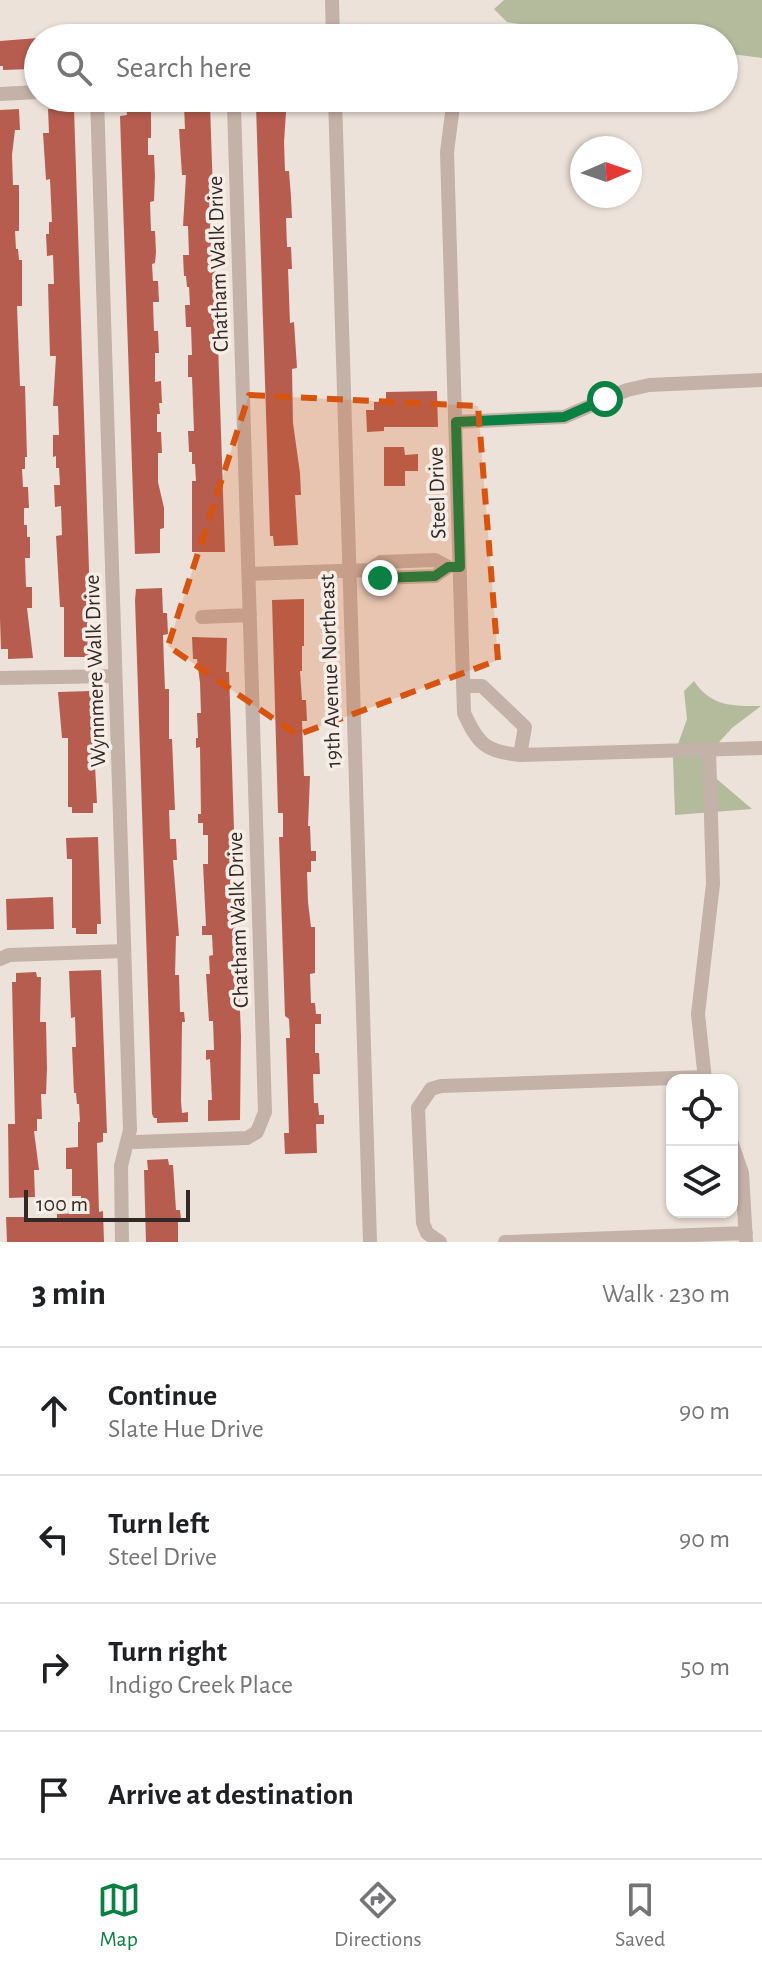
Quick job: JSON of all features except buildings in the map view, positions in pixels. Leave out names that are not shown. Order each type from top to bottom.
[{"type":"street","points":[[332,0],[333,24]]},
{"type":"street","points":[[0,94],[24,93]]},
{"type":"street","name":"Wynnmere Walk Drive","points":[[97,112],[124,951],[128,1140],[121,1166],[122,1242]]},
{"type":"street","name":"Chatham Walk Drive","points":[[128,1140],[247,1138],[257,1132],[265,1112],[234,112]]},
{"type":"street","name":"19th Avenue Northeast","points":[[335,112],[370,1242]]},
{"type":"street","name":"Steel Drive","points":[[452,112],[447,152],[456,422],[454,567],[464,713],[481,743],[496,753],[520,755],[762,748]]},
{"type":"street","points":[[456,422],[564,417],[627,390],[649,385],[762,380]]},
{"type":"street","points":[[249,574],[370,570],[380,578],[435,576],[454,567]]},
{"type":"street","points":[[202,617],[250,615]]},
{"type":"street","points":[[0,678],[115,676]]},
{"type":"street","points":[[463,686],[482,686],[525,727],[520,755]]},
{"type":"street","points":[[704,1074],[698,1014],[713,884],[709,750]]},
{"type":"street","points":[[0,959],[9,955],[124,951]]},
{"type":"street","points":[[440,1242],[427,1233],[423,1223],[418,1108],[431,1089],[441,1086],[666,1080]]},
{"type":"street","points":[[505,1242],[746,1238],[742,1173],[733,1146]]},
{"type":"highlighted area","points":[[249,395],[478,406],[498,660],[297,735],[168,646]]},
{"type":"green space","points":[[504,0],[762,0],[762,58],[738,55],[738,24],[520,24],[507,22],[494,9]]},
{"type":"green space","points":[[694,681],[708,696],[723,703],[761,706],[732,728],[711,751],[712,775],[752,809],[675,815],[673,758],[687,719],[684,691]]},
{"type":"route","points":[[380,578],[435,576],[448,567],[460,567],[456,422],[564,417],[605,399]]}]
